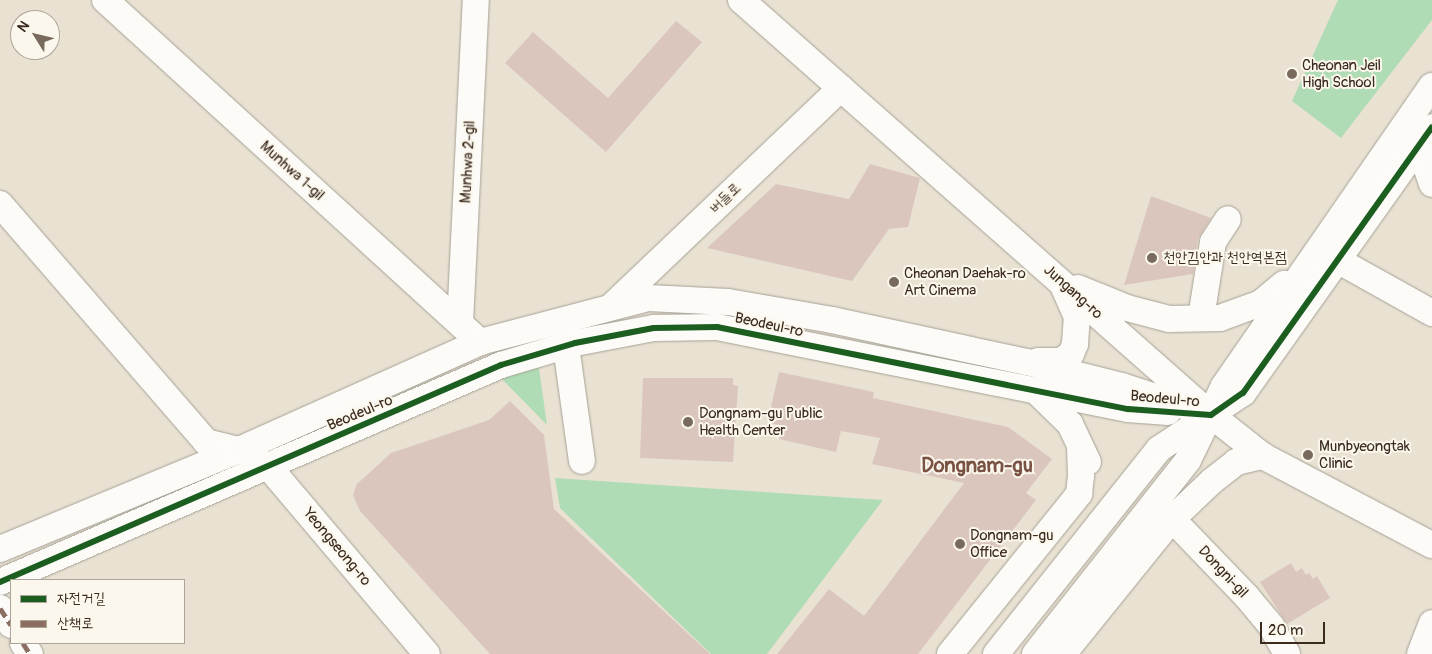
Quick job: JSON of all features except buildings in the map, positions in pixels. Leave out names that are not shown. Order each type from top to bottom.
[{"type":"street","name":"Munhwa 1-gil","points":[[105,0],[480,342]]},
{"type":"street","name":"Munhwa 2-gil","points":[[460,323],[476,0]]},
{"type":"street","name":"Jungang-ro","points":[[741,0],[1211,415],[1263,456],[1432,545]]},
{"type":"street","name":"Beodeul-ro","points":[[1211,415],[1224,386],[1432,86]]},
{"type":"street","name":"버들로","points":[[610,308],[841,88]]},
{"type":"street","name":"Beodeul-ro","points":[[0,582],[501,365],[566,346],[654,328],[717,327],[1128,409],[1211,415],[1243,394],[1425,137]]},
{"type":"street","points":[[1425,137],[1432,184]]},
{"type":"street","name":"Yeongseong-ro","points":[[0,204],[206,442],[239,450],[268,466],[419,651]]},
{"type":"street","points":[[1201,318],[1213,242],[1228,219]]},
{"type":"street","points":[[1339,261],[1432,313]]},
{"type":"street","points":[[1062,282],[1127,308],[1160,317],[1169,319],[1220,318],[1261,303],[1306,266]]},
{"type":"street","points":[[1027,362],[1061,361],[1071,354],[1075,344],[1077,317],[1062,282]]},
{"type":"street","name":"Beodeul-ro","points":[[0,549],[239,450],[480,342],[648,298],[728,302],[832,320],[1027,362],[1122,386],[1211,415]]},
{"type":"street","points":[[566,346],[582,461]]},
{"type":"street","points":[[1035,390],[1070,424],[1091,468],[1091,498],[1056,577]]},
{"type":"street","points":[[996,654],[1159,449],[1211,415]]},
{"type":"street","points":[[1035,654],[1188,460],[1211,415]]},
{"type":"street","points":[[950,654],[1079,494],[1081,476],[1080,447]]},
{"type":"street","points":[[1063,654],[1172,519],[1212,481],[1236,462],[1263,456]]},
{"type":"street","name":"Dongni-gil","points":[[1172,519],[1247,597],[1281,650]]},
{"type":"street","points":[[0,608],[10,624]]},
{"type":"street","points":[[1420,654],[1432,623]]},
{"type":"green space","points":[[1338,0],[1432,0],[1432,20],[1341,138],[1292,101]]},
{"type":"green space","points":[[537,354],[547,425],[492,369]]},
{"type":"green space","points":[[555,478],[883,500],[767,654],[711,654],[560,508]]},
{"type":"marked path","points":[[0,608],[10,623]]},
{"type":"marked path","points":[[24,644],[30,654]]},
{"type":"cycle path","points":[[0,582],[501,365],[575,343],[654,328],[717,327],[1128,409],[1211,415],[1243,393],[1432,127]]},
{"type":"place","name":"Cheonan Jeil High School","points":[[1292,74]]},
{"type":"place","name":"천안김안과 천안역본점","points":[[1152,258]]},
{"type":"place","name":"Cheonan Daehak-ro Art Cinema","points":[[894,282]]},
{"type":"place","name":"Dongnam-gu Public Health Center","points":[[688,422]]},
{"type":"place","name":"Munbyeongtak Clinic","points":[[1308,455]]},
{"type":"place","name":"Dongnam-gu Office","points":[[960,544]]},
{"type":"district","name":"Dongnam-gu","points":[[977,465]]}]
